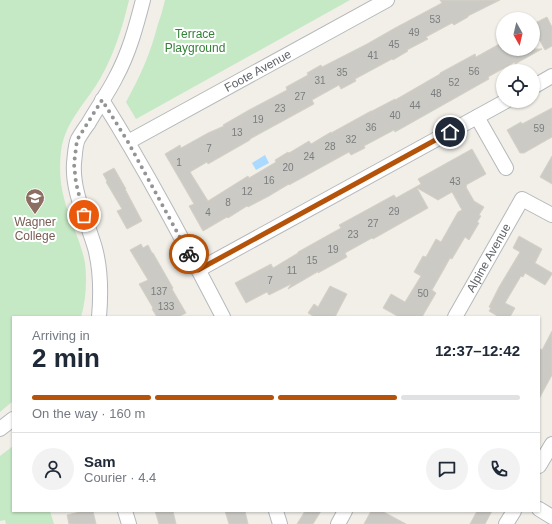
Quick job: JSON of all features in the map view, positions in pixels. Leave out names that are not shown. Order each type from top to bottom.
[{"type":"street","points":[[99,316],[99,263],[77,191],[74,164],[77,140],[116,78],[127,54],[143,0]]},
{"type":"street","name":"Foote Avenue","points":[[128,142],[388,0]]},
{"type":"street","points":[[540,83],[552,76]]},
{"type":"street","points":[[102,100],[128,142],[222,316]]},
{"type":"street","points":[[198,270],[496,107]]},
{"type":"street","points":[[477,117],[506,168]]},
{"type":"street","name":"Alpine Avenue","points":[[456,316],[522,199],[552,215]]},
{"type":"street","points":[[0,429],[12,419]]},
{"type":"street","points":[[540,464],[552,444]]},
{"type":"street","points":[[540,510],[552,517]]},
{"type":"street","points":[[125,512],[129,524]]},
{"type":"street","points":[[276,512],[280,524]]},
{"type":"street","points":[[338,524],[344,512]]},
{"type":"street","points":[[506,524],[513,512]]},
{"type":"green space","name":"Wagner College","points":[[0,0],[129,0],[121,30],[110,59],[101,77],[77,112],[67,130],[61,151],[60,176],[63,196],[85,263],[86,290],[81,316],[12,316],[12,402],[0,412]]},
{"type":"green space","name":"Terrace Playground","points":[[165,0],[350,0],[136,119],[126,102],[148,54]]},
{"type":"green space","points":[[12,447],[12,512],[50,512],[54,524],[6,524],[5,520],[0,521],[0,456]]},
{"type":"water","points":[[265,155],[269,163],[256,170],[252,163]]},
{"type":"building","points":[[440,0],[500,0],[468,16],[454,25],[452,23],[426,37],[428,39],[407,50],[408,51],[393,60],[392,59],[355,79],[356,81],[341,89],[339,85],[312,100],[314,104],[208,164],[207,162],[190,172],[208,201],[248,176],[249,178],[276,162],[275,160],[288,152],[289,153],[309,141],[311,144],[371,111],[395,100],[475,54],[476,57],[496,46],[496,56],[529,56],[515,64],[515,62],[511,64],[496,64],[496,73],[488,77],[489,79],[395,132],[394,130],[364,146],[365,148],[351,155],[349,152],[203,231],[189,206],[194,204],[165,154],[180,145],[181,148],[224,126],[223,125],[249,110],[287,90],[286,87],[308,75],[307,73],[321,65],[322,67],[367,44],[442,3]]},
{"type":"building","points":[[547,17],[552,27],[552,46],[545,50],[540,41],[540,20]]},
{"type":"building","points":[[552,108],[552,137],[524,153],[520,153],[507,130]]},
{"type":"building","points":[[472,149],[486,174],[466,185],[474,201],[484,207],[479,215],[481,216],[477,222],[479,223],[469,240],[465,237],[452,259],[450,258],[432,290],[436,293],[423,316],[397,316],[383,308],[391,294],[405,302],[421,276],[414,272],[423,256],[426,257],[436,239],[441,242],[458,212],[462,210],[452,192],[438,200],[417,188],[428,208],[345,253],[347,257],[288,289],[291,284],[269,295],[267,292],[246,303],[235,283],[271,264],[273,268],[341,228],[339,225],[394,195],[396,198],[421,184],[418,179]]},
{"type":"building","points":[[552,156],[552,184],[540,177]]},
{"type":"building","points":[[114,168],[142,221],[127,229],[117,211],[122,209],[103,174]]},
{"type":"building","points":[[519,236],[542,249],[535,263],[552,274],[545,285],[525,273],[523,277],[521,276],[505,303],[515,308],[511,316],[497,316],[489,311],[491,308],[489,307],[520,252],[513,248]]},
{"type":"building","points":[[141,244],[143,248],[148,245],[186,313],[180,316],[156,316],[139,284],[148,280],[130,250]]},
{"type":"building","points":[[330,286],[347,294],[336,316],[313,316],[308,313],[314,304],[318,307]]},
{"type":"building","points":[[552,331],[552,375],[540,397],[540,349],[542,350]]},
{"type":"building","points":[[80,512],[93,512],[96,524],[69,524],[67,515]]},
{"type":"building","points":[[155,512],[173,512],[176,524],[159,524]]},
{"type":"building","points":[[225,512],[245,512],[248,524],[229,524]]},
{"type":"building","points":[[304,512],[320,512],[313,524],[297,524]]},
{"type":"building","points":[[370,512],[384,512],[406,524],[364,524]]},
{"type":"building","points":[[476,512],[491,512],[485,524],[470,524]]},
{"type":"way so far","points":[[84,215],[76,183],[74,164],[77,140],[102,100],[128,142],[189,254]]},
{"type":"place","name":"Wagner College","points":[[35,215]]},
{"type":"route","points":[[189,254],[198,270],[450,132]]}]
